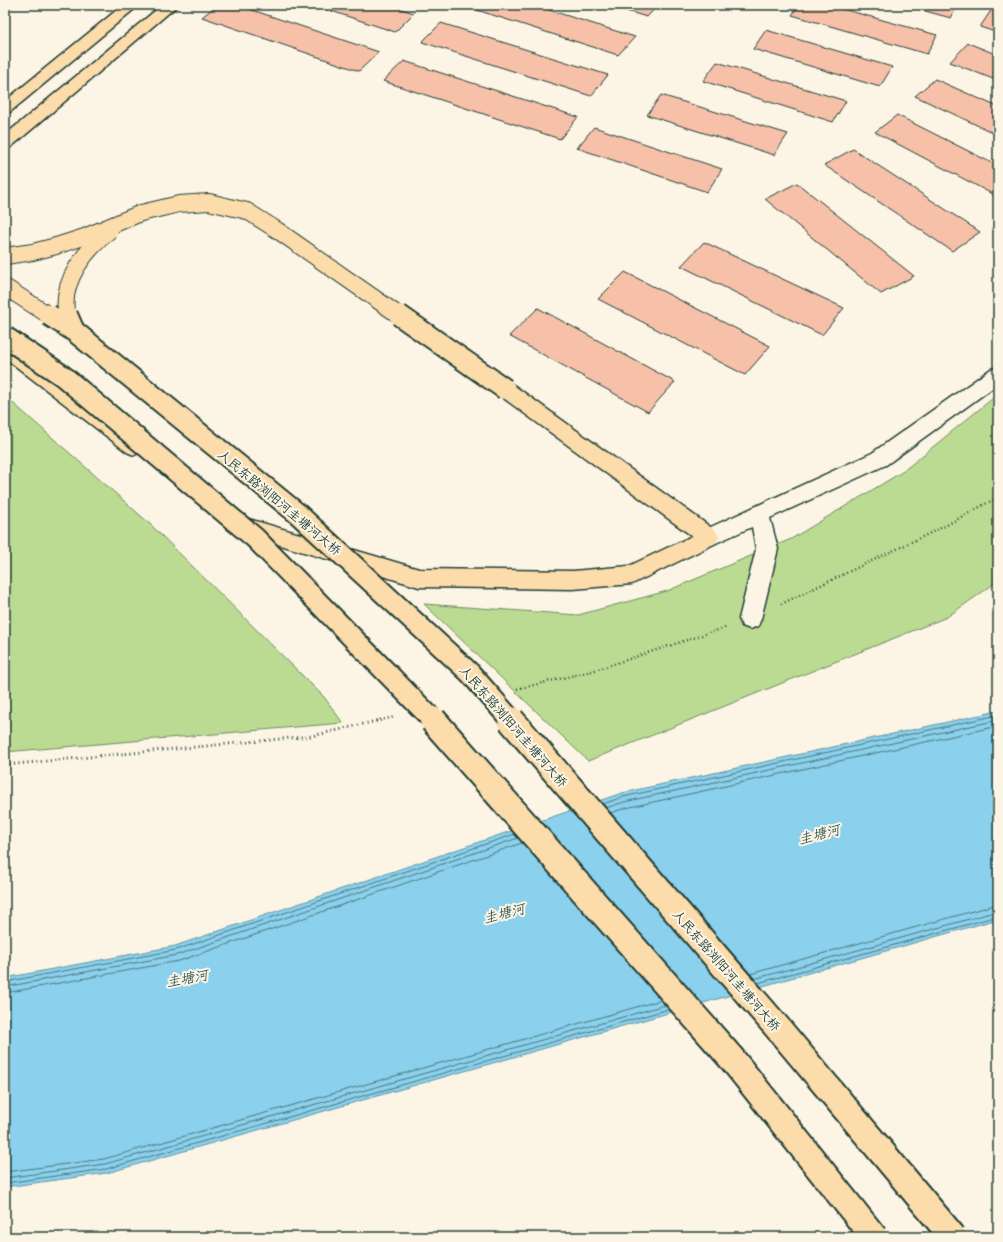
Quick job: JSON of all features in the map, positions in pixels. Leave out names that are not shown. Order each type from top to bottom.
[{"type":"main road","points":[[5,109],[132,5]]},
{"type":"main road","points":[[5,143],[171,5]]},
{"type":"main road","points":[[5,256],[33,252],[84,238],[141,213],[179,204],[209,202],[247,211],[277,230],[505,389],[709,537],[632,576],[573,580],[419,578],[230,521],[5,348]]},
{"type":"main road","points":[[74,331],[66,307],[68,288],[74,272],[100,238],[120,222]]},
{"type":"main road","name":"人民东路浏阳河圭塘河大桥","points":[[5,287],[74,331],[298,514],[470,672],[777,1028],[953,1237]]},
{"type":"main road","points":[[5,337],[63,376],[255,538],[424,710],[732,1059],[874,1237]]},
{"type":"street","points":[[709,537],[879,459],[998,374]]},
{"type":"street","points":[[750,619],[767,549],[759,514]]},
{"type":"path","points":[[516,689],[592,672],[750,619],[945,526],[998,498]]},
{"type":"path","points":[[5,765],[312,736],[403,715]]},
{"type":"green space","points":[[998,394],[998,581],[947,617],[588,761],[424,604],[578,615],[667,591],[791,539],[902,472]]},
{"type":"green space","points":[[5,396],[149,523],[324,697],[343,723],[5,752]]},
{"type":"water","name":"圭塘河","points":[[998,711],[998,919],[107,1173],[5,1187],[5,978],[175,946],[622,793]]},
{"type":"building","points":[[217,5],[237,5],[379,52],[359,71],[202,17]]},
{"type":"building","points":[[313,5],[389,5],[414,13],[395,32]]},
{"type":"building","points":[[461,5],[533,5],[635,37],[618,55]]},
{"type":"building","points":[[606,5],[658,5],[647,17]]},
{"type":"building","points":[[799,5],[828,5],[937,35],[927,54],[792,15]]},
{"type":"building","points":[[903,5],[958,5],[951,18]]},
{"type":"building","points":[[992,9],[998,11],[998,33],[980,27]]},
{"type":"building","points":[[441,23],[608,75],[591,96],[422,42]]},
{"type":"building","points":[[766,30],[892,67],[880,87],[753,49]]},
{"type":"building","points":[[968,43],[998,55],[998,81],[950,62]]},
{"type":"building","points":[[404,61],[578,117],[560,139],[383,81]]},
{"type":"building","points":[[717,62],[846,101],[833,122],[703,81]]},
{"type":"building","points":[[935,79],[998,107],[998,135],[915,96]]},
{"type":"building","points":[[661,95],[788,134],[774,155],[647,115]]},
{"type":"building","points":[[897,115],[998,166],[998,197],[875,132]]},
{"type":"building","points":[[594,127],[722,169],[707,192],[577,148]]},
{"type":"building","points":[[853,149],[980,232],[952,251],[824,165]]},
{"type":"building","points":[[797,183],[914,276],[881,294],[765,199]]},
{"type":"building","points":[[704,242],[844,308],[822,335],[681,266]]},
{"type":"building","points":[[625,272],[770,346],[745,375],[598,299]]},
{"type":"building","points":[[538,308],[675,382],[648,412],[509,336]]}]
